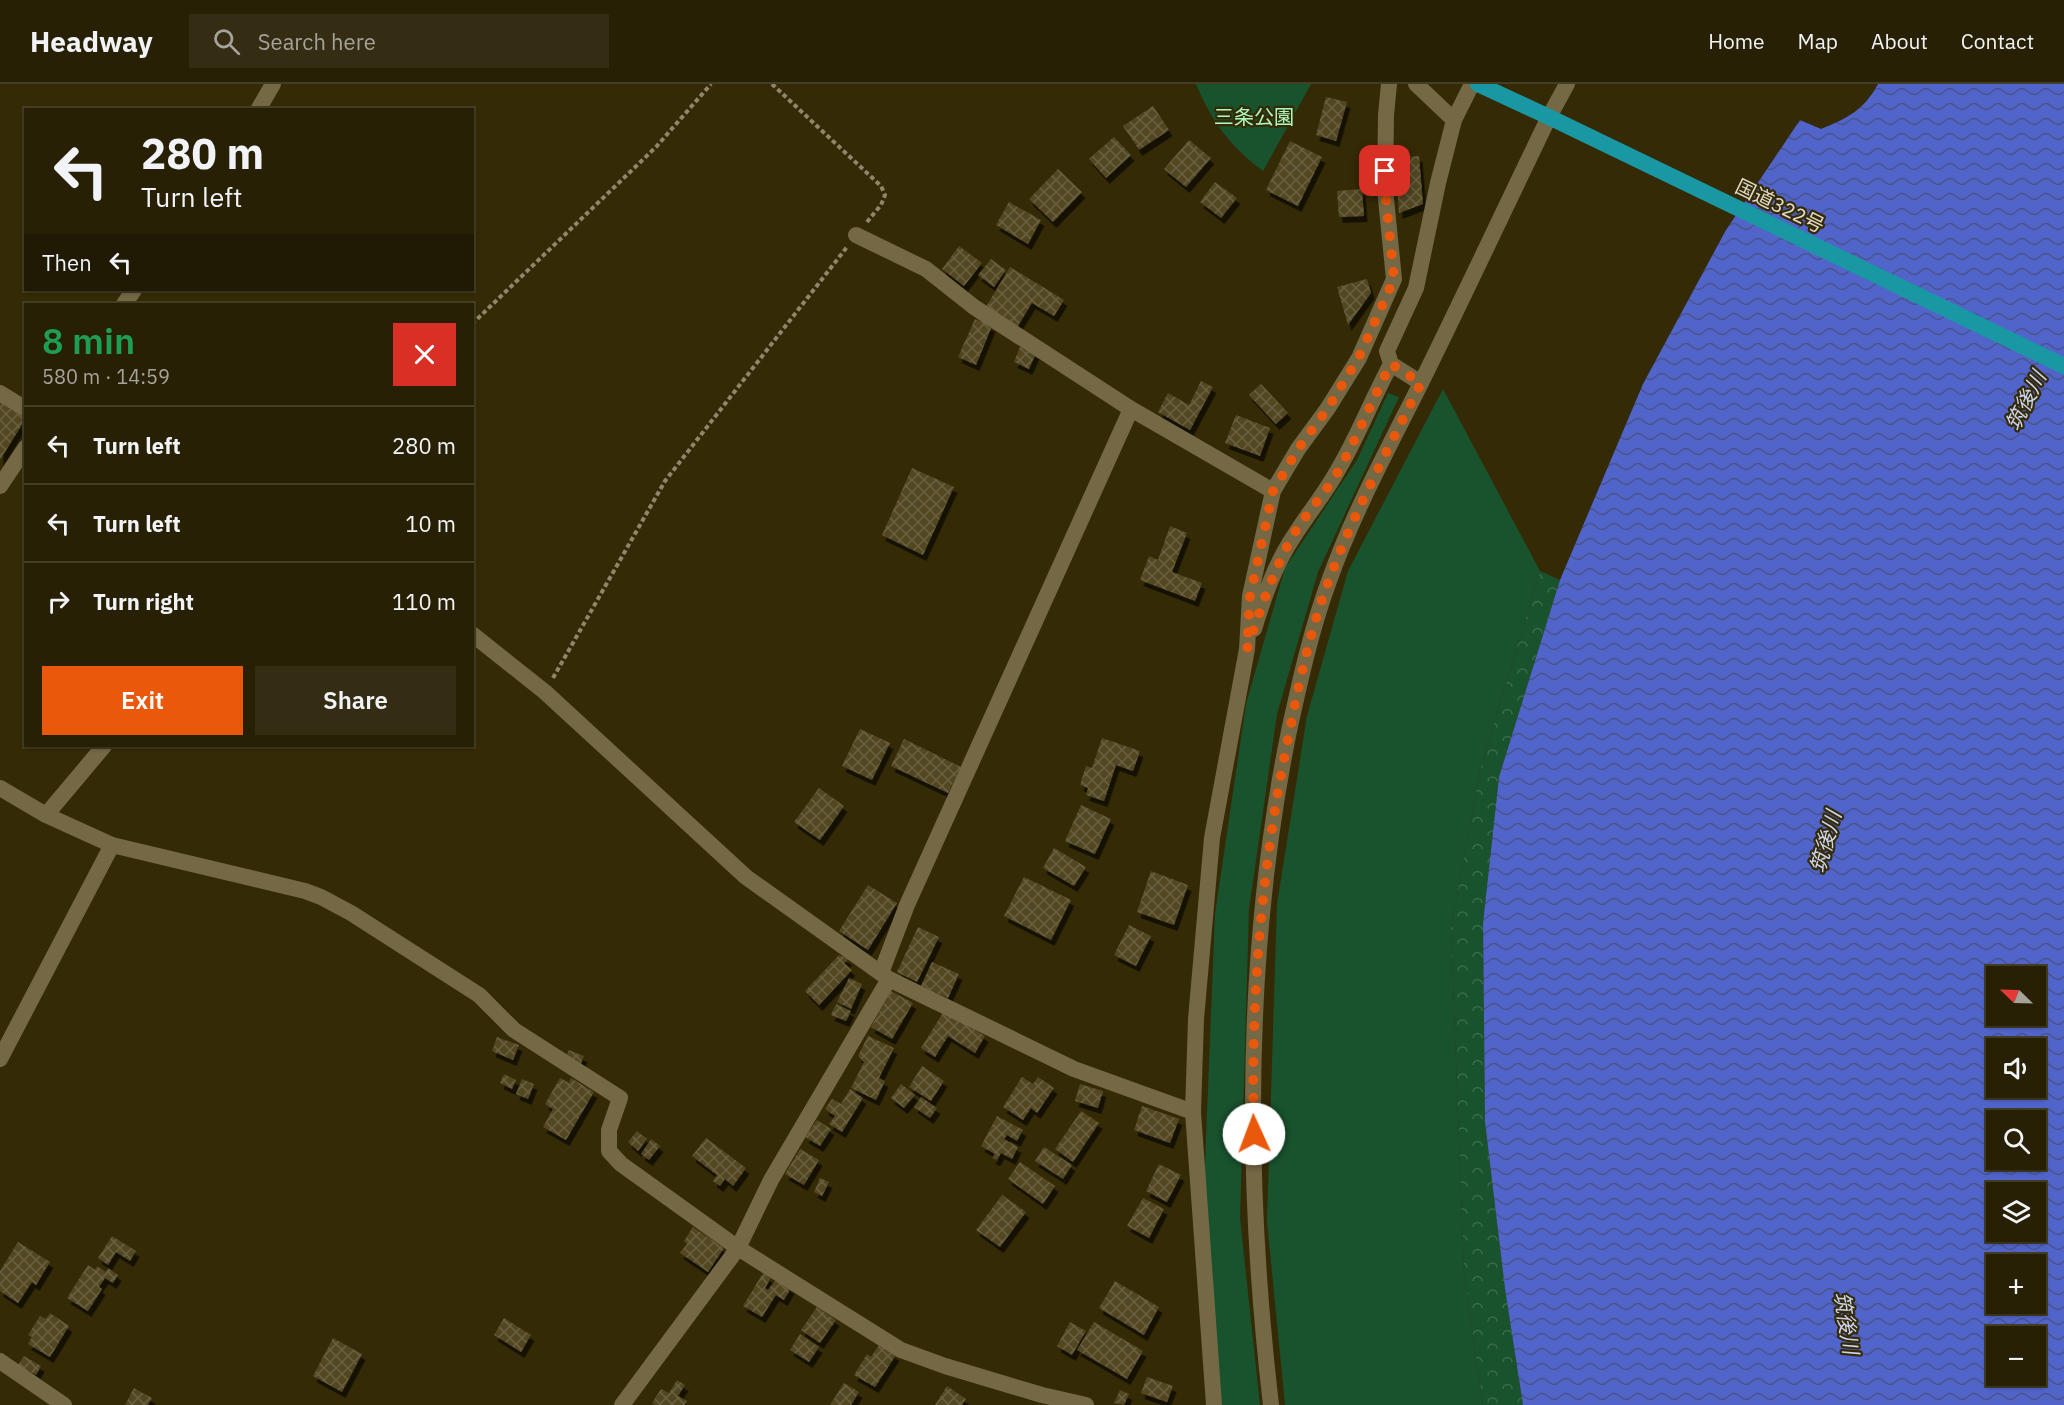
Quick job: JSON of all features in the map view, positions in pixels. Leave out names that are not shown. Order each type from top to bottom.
[{"type":"highway","name":"国道322号","points":[[1478,84],[2064,366]]},
{"type":"street","points":[[259,108],[273,84]]},
{"type":"street","points":[[1213,1404],[1193,1112],[1196,1019],[1212,838],[1247,649],[1250,596],[1273,491],[1359,357],[1394,279],[1385,189],[1386,115],[1389,84]]},
{"type":"street","points":[[1416,84],[1454,120]]},
{"type":"street","points":[[1421,383],[1391,364],[1387,351],[1416,288],[1454,120],[1472,84]]},
{"type":"street","points":[[1270,1405],[1257,1232],[1252,1090],[1256,1004],[1262,915],[1275,799],[1305,657],[1329,580],[1362,503],[1567,84]]},
{"type":"street","points":[[856,235],[926,270],[974,308],[1131,409],[1273,491]]},
{"type":"street","points":[[1247,649],[1266,591],[1292,538],[1334,477],[1360,431],[1374,394],[1391,364]]},
{"type":"street","points":[[0,393],[24,408]]},
{"type":"street","points":[[622,1405],[738,1248],[771,1180],[885,976],[907,905],[1131,409]]},
{"type":"street","points":[[0,486],[24,450]]},
{"type":"street","points":[[474,636],[545,692],[746,877],[885,976],[1074,1069],[1193,1112]]},
{"type":"street","points":[[46,815],[103,747]]},
{"type":"street","points":[[0,788],[46,815],[112,845],[305,891],[351,913],[479,995],[514,1030],[620,1098],[609,1130],[609,1150],[621,1164],[738,1248],[901,1350],[945,1366],[1042,1395],[1086,1405]]},
{"type":"street","points":[[0,1059],[112,845]]},
{"type":"street","points":[[0,1361],[64,1405]]},
{"type":"path","points":[[474,322],[656,147],[711,84]]},
{"type":"path","points":[[545,692],[665,481],[881,205],[885,195],[881,186],[772,84]]},
{"type":"green space","name":"三条公園","points":[[1196,84],[1311,84],[1263,171],[1223,132]]},
{"type":"green space","points":[[1443,389],[1540,571],[1480,770],[1451,928],[1464,1274],[1483,1405],[1285,1405],[1267,1221],[1277,904],[1307,716],[1348,571]]},
{"type":"green space","points":[[1388,393],[1399,397],[1318,572],[1277,714],[1249,909],[1240,1218],[1260,1405],[1221,1405],[1203,1214],[1215,914],[1246,704],[1285,568],[1357,460]]},
{"type":"green space","points":[[1540,571],[1560,580],[1499,777],[1483,923],[1485,1122],[1505,1289],[1523,1405],[1483,1405],[1464,1274],[1451,928],[1480,770]]},
{"type":"water","name":"筑後川","points":[[1878,84],[2064,84],[2064,1405],[1523,1405],[1505,1289],[1485,1122],[1483,923],[1499,777],[1560,580],[1643,384],[1726,230],[1800,120],[1821,129],[1854,112],[1867,100]]},
{"type":"building","points":[[1326,97],[1347,102],[1336,141],[1316,135]]},
{"type":"building","points":[[1153,106],[1169,130],[1139,150],[1123,126]]},
{"type":"building","points":[[1114,137],[1131,155],[1106,178],[1089,159]]},
{"type":"building","points":[[1189,140],[1211,158],[1186,187],[1164,169]]},
{"type":"building","points":[[1290,141],[1322,157],[1298,206],[1266,190]]},
{"type":"building","points":[[1419,156],[1423,204],[1399,213],[1395,158]]},
{"type":"building","points":[[1058,169],[1082,192],[1053,222],[1029,199]]},
{"type":"building","points":[[1215,182],[1237,198],[1221,218],[1200,202]]},
{"type":"building","points":[[1362,189],[1364,216],[1339,217],[1337,191]]},
{"type":"building","points":[[1009,202],[1041,220],[1028,244],[996,225]]},
{"type":"building","points":[[959,246],[982,263],[964,286],[942,269]]},
{"type":"building","points":[[991,259],[1006,270],[994,287],[978,275]]},
{"type":"building","points":[[1010,267],[1064,300],[1054,316],[1032,303],[1016,329],[984,310]]},
{"type":"building","points":[[1367,279],[1371,293],[1348,325],[1337,287]]},
{"type":"building","points":[[975,319],[992,326],[976,365],[958,357]]},
{"type":"building","points":[[1020,347],[1036,353],[1029,369],[1014,362]]},
{"type":"building","points":[[1201,381],[1213,387],[1190,430],[1158,412],[1168,393],[1189,405]]},
{"type":"building","points":[[1261,384],[1288,413],[1276,424],[1249,395]]},
{"type":"building","points":[[0,402],[24,417],[24,421],[0,460]]},
{"type":"building","points":[[1236,415],[1270,428],[1260,456],[1225,443]]},
{"type":"building","points":[[912,468],[954,487],[923,555],[882,535]]},
{"type":"building","points":[[1170,526],[1187,533],[1172,572],[1202,583],[1195,601],[1140,580],[1149,556],[1158,560]]},
{"type":"building","points":[[860,729],[890,743],[872,780],[842,766]]},
{"type":"building","points":[[1102,738],[1140,751],[1133,771],[1116,765],[1104,801],[1086,795],[1088,788],[1080,785],[1086,766],[1092,768]]},
{"type":"building","points":[[904,739],[961,767],[948,793],[891,766]]},
{"type":"building","points":[[819,788],[844,806],[820,840],[794,822]]},
{"type":"building","points":[[1081,805],[1111,819],[1095,854],[1065,841]]},
{"type":"building","points":[[1054,848],[1086,867],[1074,886],[1043,868]]},
{"type":"building","points":[[1151,871],[1188,885],[1174,925],[1137,912]]},
{"type":"building","points":[[1024,877],[1071,900],[1051,940],[1004,916]]},
{"type":"building","points":[[868,885],[897,903],[868,950],[839,931]]},
{"type":"building","points":[[1129,925],[1151,936],[1136,966],[1114,955]]},
{"type":"building","points":[[918,927],[939,937],[917,982],[897,972]]},
{"type":"building","points":[[839,955],[849,959],[844,963],[852,970],[819,1005],[805,991]]},
{"type":"building","points":[[932,962],[959,974],[948,998],[921,986]]},
{"type":"building","points":[[849,978],[862,984],[851,1009],[837,1002]]},
{"type":"building","points":[[891,991],[913,1003],[892,1039],[871,1027]]},
{"type":"building","points":[[836,1004],[851,1011],[846,1021],[831,1015]]},
{"type":"building","points":[[944,1011],[985,1036],[975,1053],[948,1036],[935,1057],[921,1048]]},
{"type":"building","points":[[868,1036],[894,1048],[879,1078],[885,1081],[876,1100],[851,1088],[864,1062],[858,1056]]},
{"type":"building","points":[[497,1037],[519,1045],[513,1060],[492,1051]]},
{"type":"building","points":[[569,1050],[584,1056],[579,1068],[564,1062]]},
{"type":"building","points":[[922,1066],[944,1081],[931,1101],[909,1087]]},
{"type":"building","points":[[504,1074],[516,1080],[512,1089],[500,1083]]},
{"type":"building","points":[[1022,1077],[1033,1084],[1038,1077],[1054,1088],[1037,1113],[1031,1108],[1023,1120],[1003,1107]]},
{"type":"building","points":[[560,1078],[569,1083],[571,1078],[594,1092],[566,1140],[543,1127],[553,1109],[545,1104]]},
{"type":"building","points":[[522,1079],[534,1084],[528,1099],[516,1094]]},
{"type":"building","points":[[901,1084],[915,1095],[904,1108],[891,1098]]},
{"type":"building","points":[[1080,1084],[1103,1091],[1098,1108],[1075,1101]]},
{"type":"building","points":[[850,1089],[863,1098],[842,1132],[829,1124],[835,1116],[825,1109],[832,1099],[841,1104]]},
{"type":"building","points":[[921,1097],[937,1108],[930,1118],[914,1107]]},
{"type":"building","points":[[1142,1106],[1179,1119],[1170,1143],[1134,1130]]},
{"type":"building","points":[[1081,1111],[1099,1123],[1073,1162],[1055,1149]]},
{"type":"building","points":[[997,1116],[1023,1130],[1017,1141],[1007,1135],[1004,1139],[1018,1147],[1012,1159],[1001,1153],[997,1160],[992,1158],[995,1154],[981,1146]]},
{"type":"building","points":[[817,1120],[831,1129],[820,1146],[805,1137]]},
{"type":"building","points":[[637,1131],[647,1139],[638,1151],[628,1142]]},
{"type":"building","points":[[706,1138],[746,1168],[733,1186],[725,1179],[720,1186],[713,1181],[717,1175],[692,1156]]},
{"type":"building","points":[[651,1139],[660,1146],[649,1160],[641,1154]]},
{"type":"building","points":[[1044,1147],[1072,1165],[1063,1179],[1035,1161]]},
{"type":"building","points":[[800,1149],[819,1160],[804,1185],[785,1174]]},
{"type":"building","points":[[1020,1162],[1055,1186],[1043,1204],[1008,1179]]},
{"type":"building","points":[[1159,1164],[1181,1175],[1167,1202],[1146,1191]]},
{"type":"building","points":[[820,1178],[829,1182],[822,1196],[814,1192]]},
{"type":"building","points":[[1002,1195],[1026,1212],[1000,1247],[976,1230]]},
{"type":"building","points":[[1143,1198],[1164,1209],[1149,1238],[1127,1226]]},
{"type":"building","points":[[693,1227],[724,1248],[708,1272],[680,1253],[687,1244],[684,1241]]},
{"type":"building","points":[[112,1236],[136,1251],[130,1261],[116,1252],[108,1265],[98,1258]]},
{"type":"building","points":[[18,1242],[50,1262],[36,1285],[32,1282],[18,1303],[0,1291],[0,1271]]},
{"type":"building","points":[[88,1265],[95,1270],[97,1266],[106,1272],[108,1268],[118,1275],[113,1283],[105,1278],[99,1287],[102,1289],[88,1311],[67,1298]]},
{"type":"building","points":[[763,1273],[771,1278],[765,1288],[768,1290],[776,1279],[791,1288],[784,1300],[776,1295],[762,1317],[743,1306]]},
{"type":"building","points":[[1115,1281],[1159,1307],[1144,1335],[1099,1308]]},
{"type":"building","points":[[817,1307],[836,1320],[820,1343],[801,1330]]},
{"type":"building","points":[[50,1313],[69,1326],[50,1357],[28,1344],[32,1337],[28,1335],[40,1316],[46,1319]]},
{"type":"building","points":[[504,1318],[531,1335],[521,1352],[494,1335]]},
{"type":"building","points":[[1070,1322],[1086,1331],[1072,1355],[1057,1346]]},
{"type":"building","points":[[1094,1322],[1143,1351],[1127,1379],[1077,1350]]},
{"type":"building","points":[[800,1334],[819,1347],[809,1362],[790,1350]]},
{"type":"building","points":[[333,1338],[362,1354],[342,1392],[313,1376]]},
{"type":"building","points":[[879,1345],[896,1355],[875,1387],[854,1375],[867,1354],[871,1357]]},
{"type":"building","points":[[24,1356],[41,1366],[36,1375],[18,1365]]},
{"type":"building","points":[[1147,1377],[1173,1386],[1167,1402],[1141,1393]]},
{"type":"building","points":[[677,1380],[685,1385],[678,1396],[687,1401],[684,1405],[655,1405],[652,1403],[661,1389],[669,1393]]},
{"type":"building","points":[[844,1383],[859,1392],[851,1405],[830,1405]]},
{"type":"building","points":[[947,1386],[966,1399],[962,1405],[935,1405]]},
{"type":"building","points":[[134,1388],[152,1398],[148,1405],[125,1405]]},
{"type":"building","points":[[1120,1390],[1129,1394],[1124,1405],[1114,1403]]},
{"type":"route","points":[[1254,1134],[1252,1090],[1263,904],[1275,799],[1305,657],[1329,580],[1362,503],[1421,383],[1391,364],[1374,394],[1360,431],[1334,477],[1292,538],[1266,591],[1247,649],[1250,596],[1273,491],[1359,357],[1394,279],[1385,171]]}]
